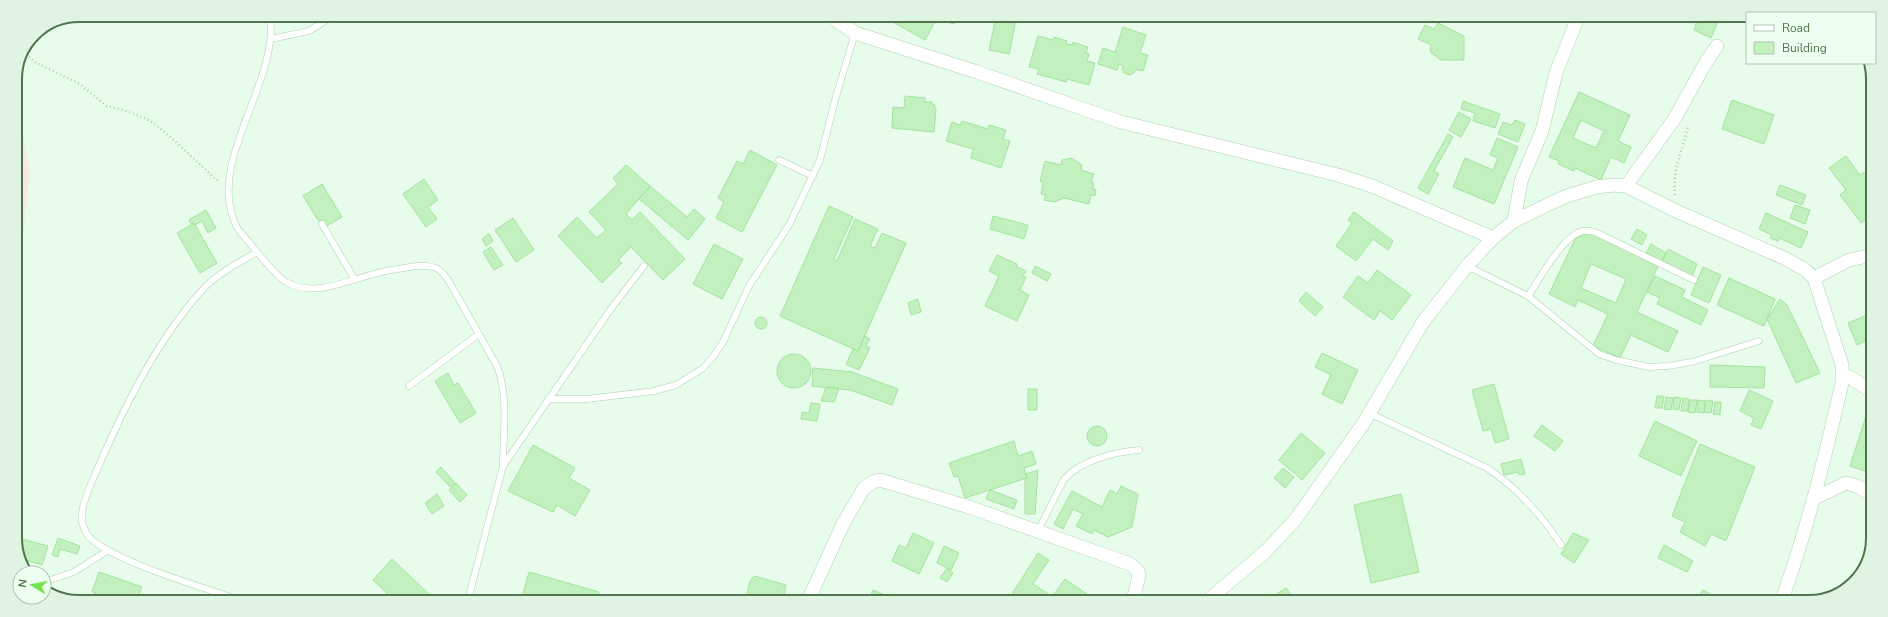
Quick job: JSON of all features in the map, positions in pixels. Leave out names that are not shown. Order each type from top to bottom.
[{"type":"street","points":[[838,22],[855,33],[977,72],[1121,122],[1330,173],[1372,186],[1493,238]]},
{"type":"street","points":[[1514,221],[1521,181],[1542,131],[1556,74],[1576,22]]},
{"type":"street","points":[[1626,186],[1675,118],[1706,62],[1718,46]]},
{"type":"street","points":[[1214,595],[1265,552],[1295,520],[1369,413],[1423,322],[1467,266],[1493,238],[1514,221],[1564,197],[1596,187],[1614,185],[1626,186],[1676,211],[1784,258],[1804,269],[1814,278],[1842,365],[1842,383],[1829,442],[1784,595]]},
{"type":"street","points":[[1814,278],[1849,260],[1866,256]]},
{"type":"street","points":[[1842,374],[1866,387]]},
{"type":"street","points":[[811,595],[843,524],[864,488],[876,480],[928,493],[1038,531],[1134,567],[1139,575],[1134,595]]},
{"type":"street","points":[[1813,499],[1846,483],[1857,486],[1866,491]]},
{"type":"lane","points":[[270,22],[271,39],[267,61],[237,144],[227,189],[235,224],[257,252],[286,282],[303,288],[329,288],[386,271],[423,265],[438,269],[448,278],[497,366],[503,381],[505,402],[503,466],[469,595]]},
{"type":"lane","points":[[271,39],[309,31],[324,22]]},
{"type":"lane","points":[[548,399],[587,399],[654,391],[676,385],[702,369],[713,357],[723,342],[749,286],[789,225],[813,176],[820,160],[855,33]]},
{"type":"lane","points":[[779,160],[813,176]]},
{"type":"lane","points":[[322,224],[355,280]]},
{"type":"lane","points":[[1528,296],[1560,250],[1576,234],[1583,231],[1595,232],[1694,280]]},
{"type":"lane","points":[[226,595],[153,570],[107,551],[94,541],[86,532],[82,521],[84,508],[94,477],[124,408],[159,348],[207,285],[257,252]]},
{"type":"lane","points":[[503,466],[610,310],[644,266]]},
{"type":"lane","points":[[1467,266],[1528,296],[1600,354],[1616,360],[1649,367],[1668,366],[1692,362],[1759,341]]},
{"type":"lane","points":[[409,386],[479,334]]},
{"type":"lane","points":[[1369,413],[1481,465],[1498,475],[1542,520],[1561,545]]},
{"type":"lane","points":[[1038,531],[1064,479],[1070,472],[1096,460],[1124,451],[1139,450]]},
{"type":"lane","points":[[52,579],[74,572],[107,551]]},
{"type":"path","points":[[27,55],[36,63],[78,83],[107,106],[129,112],[148,120],[165,132],[227,189]]},
{"type":"path","points":[[1676,211],[1674,192],[1676,167],[1685,140],[1689,120]]},
{"type":"shaded area","points":[[22,133],[30,171],[22,244]]},
{"type":"building","points":[[893,22],[935,22],[925,40]]},
{"type":"building","points":[[995,22],[1016,22],[1009,54],[989,50]]},
{"type":"building","points":[[1696,22],[1718,22],[1711,38],[1694,30]]},
{"type":"building","points":[[1438,23],[1464,36],[1464,60],[1441,60],[1430,52],[1431,45],[1418,39],[1425,25],[1434,29]]},
{"type":"building","points":[[1123,27],[1146,35],[1140,53],[1148,55],[1143,71],[1135,69],[1134,73],[1130,75],[1124,73],[1122,69],[1123,66],[1119,64],[1117,70],[1098,64],[1103,48],[1115,52]]},
{"type":"building","points":[[1038,36],[1053,40],[1054,37],[1067,41],[1066,44],[1072,45],[1073,42],[1088,47],[1086,53],[1089,54],[1087,61],[1095,63],[1089,85],[1067,79],[1066,82],[1037,74],[1039,69],[1029,67]]},
{"type":"building","points":[[1579,92],[1630,115],[1618,141],[1631,147],[1624,163],[1611,157],[1601,180],[1575,168],[1574,171],[1558,164],[1559,161],[1549,157]],"holes":[[[1581,120],[1604,131],[1596,148],[1573,138]]]},
{"type":"building","points":[[905,96],[925,98],[925,102],[932,102],[932,104],[935,105],[934,132],[892,128],[893,107],[904,108]]},
{"type":"building","points":[[1732,100],[1774,115],[1764,144],[1722,129]]},
{"type":"building","points":[[1463,101],[1500,114],[1495,128],[1473,121],[1475,113],[1461,109]]},
{"type":"building","points":[[1459,112],[1471,119],[1461,137],[1449,130]]},
{"type":"building","points":[[1515,120],[1525,124],[1518,142],[1498,134],[1503,122],[1512,125]]},
{"type":"building","points":[[962,121],[988,129],[989,125],[1006,130],[1003,139],[1010,141],[1001,168],[971,158],[973,149],[946,141],[952,122],[960,125]]},
{"type":"building","points":[[1448,134],[1453,137],[1434,171],[1439,174],[1428,194],[1418,188]]},
{"type":"building","points":[[1497,138],[1518,147],[1494,204],[1453,187],[1465,158],[1493,170],[1498,158],[1490,155]]},
{"type":"building","points":[[750,150],[777,165],[742,232],[716,218],[724,202],[718,198],[737,161],[743,164]]},
{"type":"building","points":[[1846,156],[1860,175],[1864,172],[1866,175],[1866,219],[1861,223],[1840,195],[1846,190],[1829,168]]},
{"type":"building","points":[[1071,158],[1082,165],[1081,170],[1094,174],[1091,182],[1094,183],[1093,189],[1096,190],[1095,196],[1091,195],[1089,204],[1064,198],[1054,202],[1044,200],[1046,195],[1041,194],[1043,182],[1040,181],[1045,161],[1061,165],[1062,160]]},
{"type":"building","points":[[626,165],[650,186],[626,214],[632,220],[640,212],[685,259],[663,280],[631,247],[618,260],[622,263],[602,283],[558,236],[577,217],[597,238],[606,230],[589,212],[618,184],[613,178]]},
{"type":"building","points":[[424,179],[438,200],[428,207],[437,219],[426,227],[403,194]]},
{"type":"building","points":[[322,184],[342,217],[323,228],[303,196]]},
{"type":"building","points":[[1780,185],[1806,195],[1802,205],[1776,195]]},
{"type":"building","points":[[650,186],[687,217],[694,209],[705,219],[688,240],[639,199]]},
{"type":"building","points":[[1795,205],[1810,210],[1805,224],[1790,218]]},
{"type":"building","points":[[829,206],[853,217],[834,259],[837,261],[855,219],[878,229],[870,246],[875,248],[882,233],[906,243],[858,351],[780,316]]},
{"type":"building","points":[[206,210],[216,228],[208,233],[202,221],[195,225],[194,223],[191,224],[189,220]]},
{"type":"building","points":[[1354,212],[1393,241],[1388,250],[1373,239],[1356,261],[1336,246],[1352,223],[1348,220]]},
{"type":"building","points":[[1766,213],[1808,232],[1801,248],[1779,238],[1778,241],[1770,238],[1772,235],[1759,229]]},
{"type":"building","points":[[993,216],[1028,225],[1024,239],[990,229]]},
{"type":"building","points":[[513,218],[534,250],[516,262],[495,230]]},
{"type":"building","points":[[194,223],[217,263],[200,273],[177,233]]},
{"type":"building","points":[[1637,229],[1647,235],[1642,245],[1631,239]]},
{"type":"building","points":[[1589,232],[1659,264],[1637,312],[1678,331],[1668,352],[1631,335],[1620,358],[1593,346],[1608,314],[1578,300],[1575,307],[1549,294],[1575,239]],"holes":[[[1591,264],[1626,279],[1616,303],[1581,288]]]},
{"type":"building","points":[[489,234],[493,241],[486,246],[482,239]]},
{"type":"building","points":[[714,244],[743,259],[722,299],[693,284]]},
{"type":"building","points":[[1651,244],[1666,253],[1662,261],[1646,253]]},
{"type":"building","points":[[491,247],[503,265],[494,270],[483,252]]},
{"type":"building","points":[[1668,249],[1697,264],[1692,276],[1662,261]]},
{"type":"building","points":[[997,255],[1017,264],[1016,266],[1026,271],[1023,276],[1026,277],[1020,290],[1029,295],[1017,321],[985,306],[999,276],[989,271]]},
{"type":"building","points":[[1035,266],[1051,274],[1047,281],[1032,273]]},
{"type":"building","points":[[1703,267],[1721,275],[1709,303],[1691,295]]},
{"type":"building","points":[[1377,270],[1411,295],[1392,320],[1380,311],[1374,320],[1343,297],[1358,276],[1368,283]]},
{"type":"building","points":[[1655,276],[1685,290],[1682,297],[1708,310],[1701,325],[1657,304],[1660,298],[1647,292]]},
{"type":"building","points":[[1729,278],[1775,299],[1764,326],[1717,305]]},
{"type":"building","points":[[1306,292],[1323,307],[1315,316],[1299,301]]},
{"type":"building","points":[[918,299],[921,312],[911,315],[908,303]]},
{"type":"building","points":[[1780,299],[1787,305],[1820,373],[1796,383],[1767,319]]},
{"type":"building","points":[[1866,316],[1866,343],[1865,341],[1857,345],[1848,323]]},
{"type":"building","points":[[761,317],[765,319],[767,323],[765,327],[761,329],[757,327],[755,323],[757,319]]},
{"type":"building","points":[[865,336],[870,339],[866,346],[870,348],[859,370],[846,364],[853,349],[858,351]]},
{"type":"building","points":[[1322,353],[1358,370],[1342,404],[1322,394],[1331,375],[1315,367]]},
{"type":"building","points":[[797,354],[806,359],[810,364],[810,378],[806,383],[801,387],[791,388],[787,387],[778,378],[777,368],[778,364],[787,355]]},
{"type":"building","points":[[1710,365],[1765,367],[1764,388],[1710,387]]},
{"type":"building","points":[[813,368],[852,372],[898,389],[892,405],[850,390],[812,386]]},
{"type":"building","points":[[448,373],[454,385],[458,383],[476,413],[460,423],[435,381]]},
{"type":"building","points":[[1494,384],[1509,439],[1495,443],[1491,429],[1483,431],[1472,390]]},
{"type":"building","points":[[826,387],[839,388],[834,402],[821,401]]},
{"type":"building","points":[[1028,389],[1037,389],[1037,410],[1028,410]]},
{"type":"building","points":[[1749,390],[1773,401],[1761,429],[1751,425],[1754,418],[1740,411]]},
{"type":"building","points":[[1657,396],[1664,396],[1662,408],[1655,408]]},
{"type":"building","points":[[1666,397],[1673,398],[1671,410],[1664,409]]},
{"type":"building","points":[[1674,397],[1681,398],[1679,410],[1673,409]]},
{"type":"building","points":[[1683,398],[1689,399],[1688,411],[1681,411]]},
{"type":"building","points":[[1690,400],[1697,400],[1695,413],[1688,412]]},
{"type":"building","points":[[1698,400],[1705,401],[1704,413],[1697,412]]},
{"type":"building","points":[[1706,400],[1713,401],[1711,413],[1704,412]]},
{"type":"building","points":[[1715,402],[1721,402],[1720,415],[1713,414]]},
{"type":"building","points":[[811,403],[820,404],[817,421],[801,419],[802,412],[809,413]]},
{"type":"building","points":[[1866,416],[1866,471],[1850,466]]},
{"type":"building","points":[[1655,421],[1697,441],[1681,476],[1639,456]]},
{"type":"building","points":[[1542,425],[1563,441],[1555,451],[1534,436]]},
{"type":"building","points":[[1097,426],[1104,429],[1107,436],[1104,443],[1097,446],[1090,443],[1087,436],[1090,429]]},
{"type":"building","points":[[1301,433],[1325,453],[1302,480],[1279,460]]},
{"type":"building","points":[[1014,441],[1018,456],[1032,451],[1036,464],[1024,468],[1027,478],[965,498],[958,476],[954,477],[949,463]]},
{"type":"building","points":[[1700,444],[1755,467],[1726,541],[1711,534],[1705,546],[1680,532],[1685,522],[1672,516]]},
{"type":"building","points":[[533,445],[575,468],[569,478],[590,490],[575,516],[557,505],[553,512],[508,491]]},
{"type":"building","points":[[1521,459],[1525,474],[1519,475],[1518,472],[1504,475],[1501,464]]},
{"type":"building","points":[[441,467],[455,483],[450,487],[436,472]]},
{"type":"building","points":[[1283,468],[1294,477],[1285,488],[1274,478]]},
{"type":"building","points":[[1038,470],[1035,514],[1025,514],[1026,474]]},
{"type":"building","points":[[456,483],[467,495],[460,502],[449,490]]},
{"type":"building","points":[[1121,486],[1138,494],[1132,527],[1108,537],[1094,530],[1092,534],[1076,526],[1083,514],[1073,509],[1063,529],[1054,524],[1072,491],[1102,507],[1110,490],[1117,494]]},
{"type":"building","points":[[990,490],[1017,500],[1014,509],[986,499]]},
{"type":"building","points":[[437,494],[444,506],[432,514],[425,503]]},
{"type":"building","points":[[1401,494],[1419,572],[1371,583],[1354,505]]},
{"type":"building","points":[[913,533],[934,543],[919,574],[892,561],[899,545],[906,548]]},
{"type":"building","points":[[1573,533],[1589,540],[1574,563],[1561,554]]},
{"type":"building","points":[[58,538],[80,546],[77,554],[60,549],[58,557],[52,555]]},
{"type":"building","points":[[22,539],[48,546],[42,565],[26,560]]},
{"type":"building","points":[[1664,545],[1693,561],[1687,572],[1658,558]]},
{"type":"building","points":[[944,546],[959,553],[951,570],[937,563]]},
{"type":"building","points":[[1038,553],[1049,560],[1033,584],[1047,595],[1012,594]]},
{"type":"building","points":[[392,559],[430,595],[389,595],[373,580]]},
{"type":"building","points":[[947,568],[953,573],[947,582],[940,578]]},
{"type":"building","points":[[99,572],[142,587],[139,595],[100,595],[92,592]]},
{"type":"building","points":[[529,572],[599,592],[598,595],[522,595]]},
{"type":"building","points":[[754,576],[786,585],[784,595],[746,595],[750,581]]},
{"type":"building","points":[[1065,579],[1088,595],[1053,595]]},
{"type":"building","points":[[1286,588],[1291,595],[1275,595]]},
{"type":"building","points":[[873,590],[885,595],[871,595]]},
{"type":"building","points":[[1703,590],[1712,595],[1700,595]]}]
